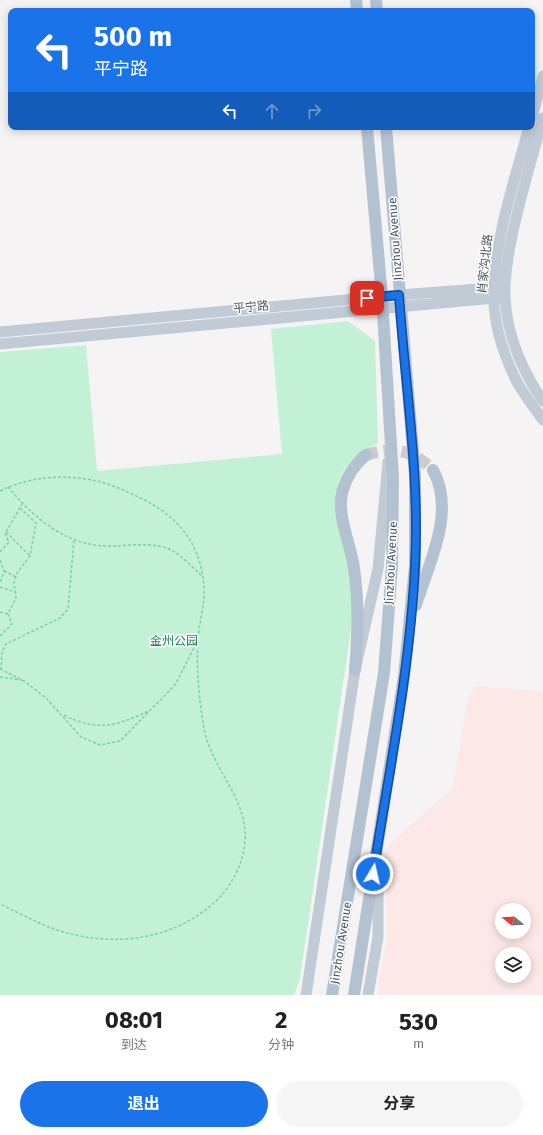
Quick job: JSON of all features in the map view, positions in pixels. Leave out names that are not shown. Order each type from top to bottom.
[{"type":"main road","points":[[535,106],[543,76]]},
{"type":"main road","name":"肖家沟北路","points":[[543,118],[514,222],[499,293],[517,356],[527,379],[543,402]]},
{"type":"main road","name":"Jinzhou Avenue","points":[[332,995],[384,673],[392,566],[393,478],[391,433],[383,302],[367,130]]},
{"type":"main road","name":"Jinzhou Avenue","points":[[354,995],[404,676],[415,566],[415,475],[399,300],[386,130]]},
{"type":"main road","name":"肖家沟北路","points":[[528,130],[504,222],[498,330],[507,359],[518,384],[543,420]]},
{"type":"main road","name":"平宁路","points":[[0,344],[399,300],[499,293]]},
{"type":"main road","name":"平宁路","points":[[0,332],[383,302]]},
{"type":"main road","points":[[355,670],[378,569],[391,433]]},
{"type":"main road","points":[[306,995],[355,670],[358,631],[357,594],[354,567],[342,512],[342,494],[346,480],[355,464],[366,455]]},
{"type":"main road","points":[[409,629],[438,534],[442,516],[443,498],[440,482],[433,470]]},
{"type":"main road","points":[[368,995],[378,937],[378,844]]},
{"type":"path","points":[[0,491],[8,487],[43,479],[80,478],[104,483],[134,494],[161,509],[186,532],[198,553],[204,588],[198,641],[198,693],[204,734],[215,763],[240,807],[245,832],[243,853],[236,876],[224,894],[207,909],[167,931],[145,938],[124,940],[100,939],[60,930],[0,904]]},
{"type":"path","points":[[8,487],[22,504],[48,527],[74,540],[102,546],[149,545],[166,548],[183,559],[202,576]]},
{"type":"path","points":[[0,552],[9,542],[5,534],[22,504]]},
{"type":"path","points":[[0,636],[12,624],[8,614],[16,598],[14,582],[30,556],[36,523],[20,508]]},
{"type":"path","points":[[6,532],[30,556]]},
{"type":"path","points":[[74,540],[68,608],[60,618],[6,644],[2,652],[1,670],[24,681],[47,699],[81,737],[100,745],[120,741],[175,685],[198,641]]},
{"type":"path","points":[[0,560],[4,571],[0,583]]},
{"type":"path","points":[[4,571],[16,577]]},
{"type":"path","points":[[0,587],[16,592]]},
{"type":"path","points":[[0,612],[8,614]]},
{"type":"path","points":[[0,677],[24,681]]},
{"type":"path","points":[[62,714],[78,722],[93,726],[111,725],[131,719],[152,709]]},
{"type":"shaded area","points":[[475,686],[543,691],[543,995],[377,995],[387,939],[385,848],[453,787],[467,703]]},
{"type":"green space","name":"金州公园","points":[[348,321],[375,341],[378,443],[358,455],[345,468],[339,482],[336,497],[351,583],[351,629],[300,979],[294,995],[0,995],[0,352],[86,345],[97,471],[282,454],[271,329]]},
{"type":"tunnel","points":[[366,455],[385,451],[402,452],[418,458],[433,470]]},
{"type":"route","points":[[367,298],[399,295],[415,475],[415,566],[404,676],[373,874]]}]
